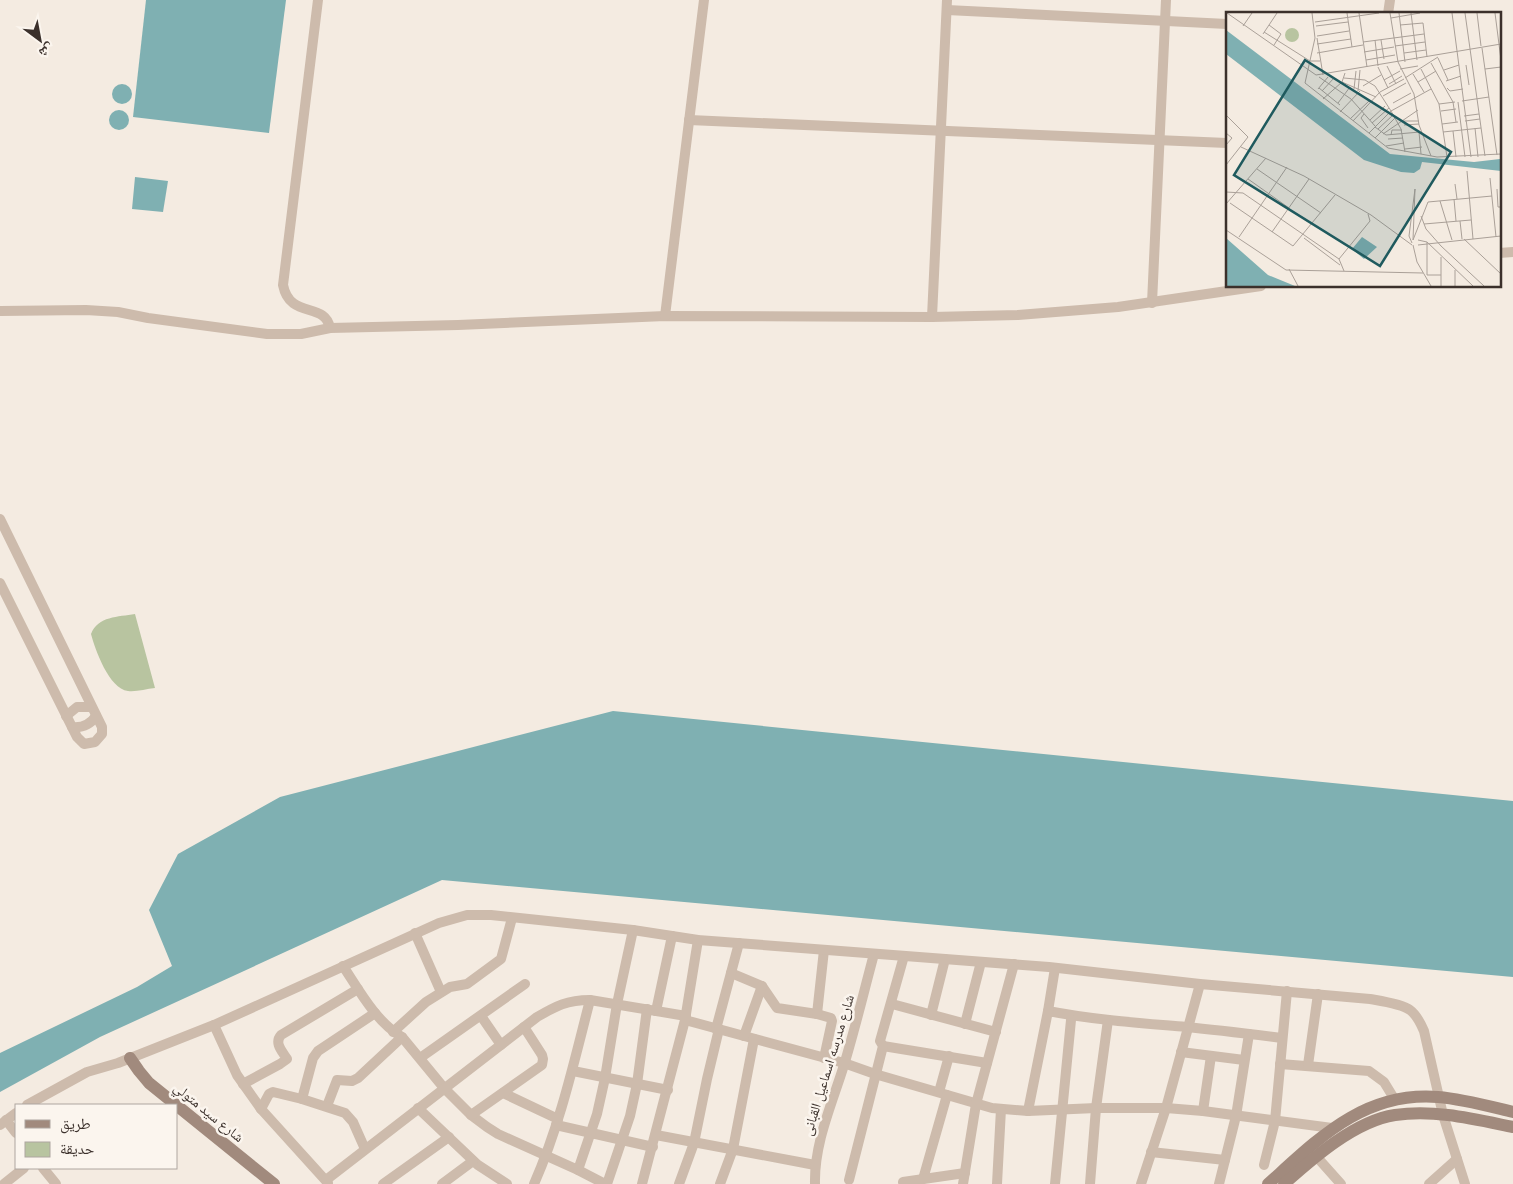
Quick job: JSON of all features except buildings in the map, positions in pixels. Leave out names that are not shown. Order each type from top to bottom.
[{"type":"main road","name":"شارع سيد متولي","points":[[130,1058],[149,1083],[175,1104]]},
{"type":"main road","points":[[1268,1184],[1332,1128],[1354,1116],[1395,1100],[1414,1097],[1439,1097],[1513,1112]]},
{"type":"main road","name":"شارع سيد متولي","points":[[178,1106],[274,1184]]},
{"type":"main road","points":[[1284,1184],[1316,1156],[1336,1142],[1357,1130],[1394,1115],[1444,1115],[1471,1118],[1513,1128]]},
{"type":"street","points":[[318,0],[283,285],[284,291],[291,302],[303,309],[324,315],[330,328]]},
{"type":"street","points":[[666,316],[704,0]]},
{"type":"street","points":[[1152,303],[1166,0]]},
{"type":"street","points":[[932,317],[947,5],[1226,24]]},
{"type":"street","points":[[689,120],[1226,143]]},
{"type":"street","points":[[1500,253],[1513,252]]},
{"type":"street","points":[[0,311],[86,310],[118,312],[148,318],[267,334],[301,334],[330,328],[458,325],[666,316],[932,317],[1052,313],[1152,303],[1248,288]]},
{"type":"street","points":[[0,583],[79,741],[84,744],[95,742],[100,738],[102,731],[94,712],[1,523]]},
{"type":"street","points":[[66,716],[77,708],[94,712]]},
{"type":"street","points":[[72,727],[84,726],[91,722],[94,712]]},
{"type":"street","points":[[29,1104],[87,1072],[130,1058],[214,1025],[415,933],[450,919],[467,915],[490,915],[633,930],[698,940],[1014,964],[1200,984],[1370,999],[1410,1010],[1424,1031],[1439,1097],[1465,1184]]},
{"type":"street","points":[[327,1106],[337,1080],[352,1081],[358,1078],[418,1008],[450,987],[467,984],[501,959],[512,918]]},
{"type":"street","points":[[578,1170],[605,1078],[617,1004],[633,930]]},
{"type":"street","points":[[415,933],[441,992]]},
{"type":"street","points":[[343,966],[375,1013],[420,1058],[444,1088],[471,1115],[498,1134],[547,1155],[606,1184],[623,1141],[652,1010],[672,936]]},
{"type":"street","points":[[642,1184],[668,1090],[685,1018],[698,940]]},
{"type":"street","points":[[680,1184],[694,1143],[718,1029],[739,943]]},
{"type":"street","points":[[817,1014],[824,950]]},
{"type":"street","name":"شارع مدرسه اسماعيل القبانى","points":[[815,1184],[815,1165],[818,1148],[874,954]]},
{"type":"street","points":[[848,1180],[883,1046],[880,1041],[904,956]]},
{"type":"street","points":[[931,1014],[945,959]]},
{"type":"street","points":[[965,1024],[981,962]]},
{"type":"street","points":[[963,1184],[976,1104],[1014,964]]},
{"type":"street","points":[[1028,1111],[1055,968]]},
{"type":"street","points":[[731,974],[762,986],[777,1008],[817,1014],[830,1018],[832,1021],[824,1058]]},
{"type":"street","points":[[420,1058],[524,984]]},
{"type":"street","points":[[1141,1184],[1166,1108],[1200,984]]},
{"type":"street","points":[[720,1184],[733,1149],[749,1037],[762,986]]},
{"type":"street","points":[[243,1084],[286,1059],[277,1044],[278,1038],[281,1035],[358,989]]},
{"type":"street","points":[[1264,1165],[1275,1121],[1287,991]]},
{"type":"street","points":[[1308,1066],[1318,994]]},
{"type":"street","points":[[214,1025],[243,1084],[261,1109],[327,1182],[365,1149],[537,1017],[564,1002],[576,1000],[617,1004],[685,1018],[718,1029],[844,1063],[976,1104],[1002,1109],[1028,1111],[1096,1108],[1166,1108],[1332,1128]]},
{"type":"street","points":[[534,1184],[547,1155],[573,1071],[590,1000]]},
{"type":"street","points":[[892,1004],[996,1032]]},
{"type":"street","points":[[1048,1010],[1073,1016],[1282,1038]]},
{"type":"street","points":[[302,1099],[312,1061],[318,1051],[375,1013]]},
{"type":"street","points":[[481,1016],[501,1045]]},
{"type":"street","points":[[1055,1184],[1071,1020]]},
{"type":"street","points":[[1090,1184],[1096,1108],[1108,1020]]},
{"type":"street","points":[[471,1115],[539,1068],[543,1062],[542,1055],[524,1028]]},
{"type":"street","points":[[1219,1184],[1236,1116],[1249,1034]]},
{"type":"street","points":[[883,1046],[987,1063]]},
{"type":"street","points":[[1181,1052],[1244,1060]]},
{"type":"street","points":[[923,1179],[943,1094],[949,1056]]},
{"type":"street","points":[[1203,1111],[1211,1056]]},
{"type":"street","points":[[1280,1064],[1369,1071],[1384,1082],[1395,1100]]},
{"type":"street","points":[[573,1071],[668,1090]]},
{"type":"street","points":[[261,1109],[269,1094],[273,1092],[339,1110],[348,1115],[365,1149]]},
{"type":"street","points":[[503,1093],[557,1122],[590,1134],[653,1147]]},
{"type":"street","points":[[418,1108],[473,1161],[506,1184]]},
{"type":"street","points":[[997,1184],[1002,1109]]},
{"type":"street","points":[[15,1114],[3,1122],[15,1132]]},
{"type":"street","points":[[656,1135],[815,1165]]},
{"type":"street","points":[[383,1184],[449,1137]]},
{"type":"street","points":[[1151,1152],[1225,1160]]},
{"type":"street","points":[[1316,1156],[1341,1184]]},
{"type":"street","points":[[1429,1184],[1457,1159]]},
{"type":"street","points":[[442,1184],[473,1161]]},
{"type":"street","points":[[4,1184],[23,1169]]},
{"type":"street","points":[[44,1169],[56,1184]]},
{"type":"street","points":[[903,1182],[965,1173]]},
{"type":"green space","points":[[135,614],[155,688],[128,691],[121,689],[109,676],[99,658],[91,634],[98,624],[109,618]]},
{"type":"water","points":[[146,0],[286,0],[269,133],[133,117]]},
{"type":"water","points":[[122,84],[129,87],[132,94],[129,101],[122,104],[115,101],[112,94],[115,87]]},
{"type":"water","points":[[119,110],[126,113],[129,120],[126,127],[119,130],[112,127],[109,120],[112,113]]},
{"type":"water","points":[[135,177],[168,181],[163,212],[132,209]]},
{"type":"water","points":[[613,711],[1513,801],[1513,977],[442,880],[100,1037],[0,1092],[0,1053],[137,987],[172,966],[149,910],[178,854],[280,797]]}]
